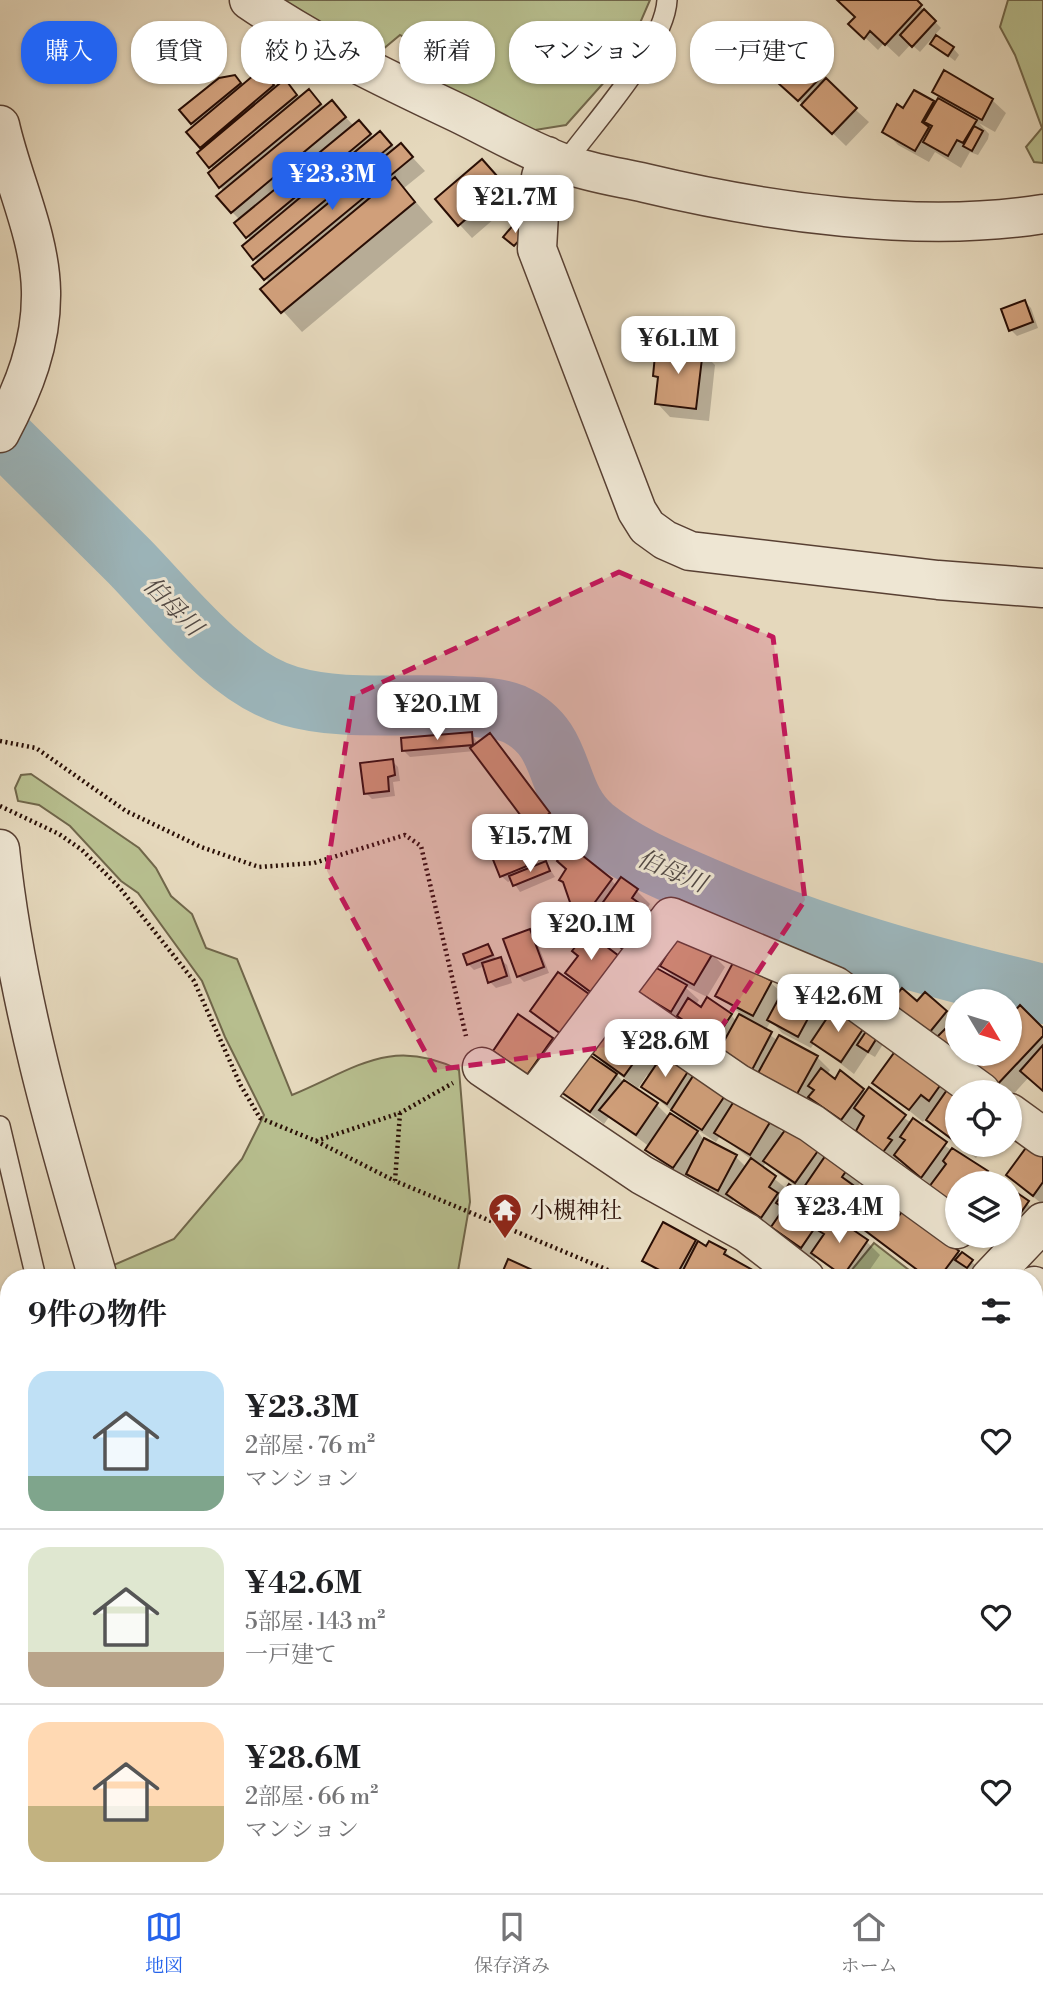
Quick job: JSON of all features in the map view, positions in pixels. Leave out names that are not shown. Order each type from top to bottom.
[{"type":"street","points":[[249,0],[281,23],[350,60],[556,160],[725,202],[916,222],[999,221],[1043,214]]},
{"type":"street","points":[[0,125],[32,236],[41,290],[36,346],[22,392],[0,433]]},
{"type":"street","points":[[556,160],[541,177],[537,249],[562,309],[623,480],[647,527],[664,540],[690,551],[925,579],[1043,588]]},
{"type":"street","points":[[0,849],[6,908],[57,1138],[95,1269]]},
{"type":"street","points":[[534,1100],[671,917],[835,986],[964,1080]]},
{"type":"street","points":[[612,997],[737,1083],[811,1123],[945,1220]]},
{"type":"street","points":[[482,1067],[642,1175],[747,1233],[793,1269]]},
{"type":"street","points":[[1022,1122],[1043,1137]]},
{"type":"street","points":[[1007,1269],[1043,1222]]},
{"type":"street","points":[[978,1248],[1000,1269]]},
{"type":"lane","points":[[556,160],[645,56],[666,11],[667,0]]},
{"type":"lane","points":[[0,1126],[35,1269]]},
{"type":"path","points":[[0,741],[36,748],[126,811],[201,847],[259,867],[314,863],[404,835],[421,846],[467,1039],[482,1067],[400,1113],[316,1141]]},
{"type":"path","points":[[0,806],[71,842],[119,887],[194,981],[241,1086],[260,1118],[316,1141],[395,1181],[605,1269]]},
{"type":"path","points":[[395,1181],[400,1113]]},
{"type":"highlighted area","points":[[619,572],[773,637],[805,900],[718,1032],[435,1070],[327,871],[353,696]]},
{"type":"green space","points":[[266,0],[650,0],[641,21],[509,21],[509,84],[603,84],[566,125],[529,131],[448,91],[440,84],[495,84],[495,21],[399,21],[399,36],[385,48],[385,21],[302,21]]},
{"type":"green space","points":[[1008,0],[1043,0],[1043,163],[1034,162],[1026,147],[1042,128],[1015,55],[1000,27]]},
{"type":"green space","points":[[31,774],[139,848],[156,868],[171,896],[192,914],[206,948],[237,959],[292,1095],[355,1067],[393,1056],[435,1060],[459,1070],[470,1202],[458,1269],[110,1269],[174,1239],[242,1159],[264,1115],[225,1037],[202,981],[138,893],[121,881],[70,826],[39,805],[18,801],[15,788],[21,775]]},
{"type":"green space","points":[[874,1243],[908,1269],[853,1269]]},
{"type":"building","points":[[837,0],[917,0],[922,5],[885,45],[870,31],[864,39],[848,24],[855,17]]},
{"type":"building","points":[[924,9],[936,21],[912,47],[900,35]]},
{"type":"building","points":[[936,35],[954,47],[948,56],[930,44]]},
{"type":"building","points":[[944,70],[993,99],[982,120],[932,92]]},
{"type":"building","points":[[235,75],[241,83],[191,124],[179,110],[212,84],[227,84],[227,76]]},
{"type":"building","points":[[243,84],[274,85],[200,148],[186,132]]},
{"type":"building","points":[[279,84],[289,84],[297,95],[209,168],[197,153]]},
{"type":"building","points":[[779,84],[814,84],[798,101]]},
{"type":"building","points":[[820,84],[832,84],[857,108],[832,134],[801,105]]},
{"type":"building","points":[[309,89],[321,104],[219,188],[208,173]]},
{"type":"building","points":[[914,90],[934,101],[922,122],[929,127],[915,151],[882,132],[897,104],[903,108]]},
{"type":"building","points":[[938,98],[977,120],[963,143],[957,140],[948,156],[923,142],[932,126],[924,122]]},
{"type":"building","points":[[332,100],[346,117],[231,213],[216,196]]},
{"type":"building","points":[[359,120],[371,134],[246,238],[234,223]]},
{"type":"building","points":[[974,126],[983,131],[972,151],[963,146]]},
{"type":"building","points":[[380,131],[392,145],[253,260],[242,246]]},
{"type":"building","points":[[401,143],[413,157],[264,280],[252,266]]},
{"type":"building","points":[[482,159],[505,185],[458,226],[435,199]]},
{"type":"building","points":[[395,177],[415,202],[281,313],[260,289]]},
{"type":"building","points":[[515,223],[526,233],[514,246],[503,237]]},
{"type":"building","points":[[1025,300],[1033,322],[1009,331],[1001,309]]},
{"type":"building","points":[[656,345],[703,350],[696,409],[655,404],[658,377],[653,376]]},
{"type":"building","points":[[472,732],[473,745],[402,751],[401,738]]},
{"type":"building","points":[[490,733],[550,813],[530,828],[470,748]]},
{"type":"building","points":[[393,759],[395,775],[388,777],[389,791],[364,794],[360,763]]},
{"type":"building","points":[[568,844],[612,879],[584,917],[573,911],[563,882],[559,880],[566,869],[557,861]]},
{"type":"building","points":[[519,846],[527,866],[500,877],[492,857]]},
{"type":"building","points":[[546,861],[550,871],[513,886],[509,876]]},
{"type":"building","points":[[621,877],[638,889],[632,898],[656,915],[644,932],[637,928],[623,949],[598,932],[607,919],[596,912]]},
{"type":"building","points":[[558,906],[568,930],[545,939],[537,921],[545,918],[543,913]]},
{"type":"building","points":[[530,929],[544,967],[517,977],[503,939]]},
{"type":"building","points":[[587,932],[619,956],[592,993],[565,973],[578,956],[572,951]]},
{"type":"building","points":[[679,934],[713,953],[694,985],[660,966]]},
{"type":"building","points":[[488,944],[493,955],[467,965],[463,954]]},
{"type":"building","points":[[501,957],[507,976],[488,983],[482,963]]},
{"type":"building","points":[[734,961],[772,981],[753,1016],[715,996]]},
{"type":"building","points":[[651,965],[687,985],[671,1012],[636,991]]},
{"type":"building","points":[[558,972],[589,994],[561,1034],[530,1011]]},
{"type":"building","points":[[787,983],[818,1000],[798,1037],[767,1020]]},
{"type":"building","points":[[902,988],[917,1001],[925,992],[945,1009],[945,1013],[925,1038],[887,1006]]},
{"type":"building","points":[[707,997],[732,1014],[714,1041],[677,1016],[688,998],[701,1007]]},
{"type":"building","points":[[835,1006],[865,1026],[841,1062],[811,1042]]},
{"type":"building","points":[[1022,1007],[1043,1028],[1043,1036],[1022,1058]]},
{"type":"building","points":[[518,1014],[553,1038],[527,1075],[493,1051]]},
{"type":"building","points":[[739,1014],[772,1032],[752,1070],[718,1052]]},
{"type":"building","points":[[609,1022],[645,1047],[624,1076],[589,1051]]},
{"type":"building","points":[[869,1027],[880,1033],[868,1052],[857,1045]]},
{"type":"building","points":[[945,1029],[945,1049],[935,1039]]},
{"type":"building","points":[[779,1035],[818,1056],[797,1094],[758,1073]]},
{"type":"building","points":[[1043,1045],[1043,1091],[1020,1071]]},
{"type":"building","points":[[899,1046],[944,1080],[929,1101],[921,1095],[909,1110],[872,1083]]},
{"type":"building","points":[[585,1052],[617,1074],[590,1112],[558,1090]]},
{"type":"building","points":[[664,1053],[689,1070],[667,1104],[641,1087]]},
{"type":"building","points":[[974,1066],[1015,1066],[1002,1080],[988,1080]]},
{"type":"building","points":[[821,1068],[835,1079],[840,1070],[864,1089],[841,1120],[808,1097],[814,1090],[808,1086]]},
{"type":"building","points":[[695,1073],[726,1094],[702,1130],[671,1110]]},
{"type":"building","points":[[624,1080],[658,1103],[636,1135],[599,1110]]},
{"type":"building","points":[[869,1087],[906,1115],[888,1138],[892,1140],[883,1152],[856,1131],[864,1116],[854,1108]]},
{"type":"building","points":[[945,1093],[945,1134],[926,1120]]},
{"type":"building","points":[[736,1098],[772,1119],[750,1155],[714,1133]]},
{"type":"building","points":[[670,1113],[698,1131],[673,1168],[645,1150]]},
{"type":"building","points":[[913,1118],[945,1141],[945,1145],[921,1178],[894,1155],[905,1140],[900,1137]]},
{"type":"building","points":[[788,1126],[820,1148],[795,1183],[763,1161]]},
{"type":"building","points":[[704,1138],[737,1155],[718,1191],[686,1174]]},
{"type":"building","points":[[1028,1145],[1043,1156],[1043,1182],[1033,1196],[1022,1187],[1022,1171],[1009,1171],[1022,1157]]},
{"type":"building","points":[[828,1152],[849,1167],[842,1177],[853,1185],[836,1209],[804,1187]]},
{"type":"building","points":[[946,1157],[966,1157],[988,1171],[945,1171],[945,1199],[929,1187],[946,1164],[943,1161]]},
{"type":"building","points":[[751,1158],[776,1176],[769,1187],[778,1193],[761,1218],[726,1194]]},
{"type":"building","points":[[789,1184],[827,1210],[801,1248],[771,1227],[784,1208],[776,1203]]},
{"type":"building","points":[[1022,1196],[1029,1201],[1022,1211]]},
{"type":"building","points":[[904,1209],[945,1240],[945,1248],[955,1248],[959,1251],[946,1269],[916,1269],[863,1229],[872,1218],[881,1225],[885,1219],[892,1225]]},
{"type":"building","points":[[830,1214],[868,1240],[848,1269],[833,1269],[811,1253],[824,1234],[819,1231]]},
{"type":"building","points":[[663,1222],[696,1240],[680,1269],[658,1269],[642,1261]]},
{"type":"building","points":[[698,1241],[706,1246],[709,1241],[726,1250],[724,1254],[751,1269],[684,1269]]},
{"type":"building","points":[[962,1252],[973,1260],[967,1268],[955,1260]]},
{"type":"building","points":[[508,1259],[530,1269],[504,1269]]},
{"type":"waterway","name":"伯母川","points":[[0,433],[203,639],[245,674],[267,687],[310,701],[371,706],[475,707],[514,714],[532,725],[544,738],[581,814],[607,838],[635,855],[750,906],[832,936],[958,973],[1043,994]]},
{"type":"place","name":"小槻神社","points":[[505,1240]]}]
